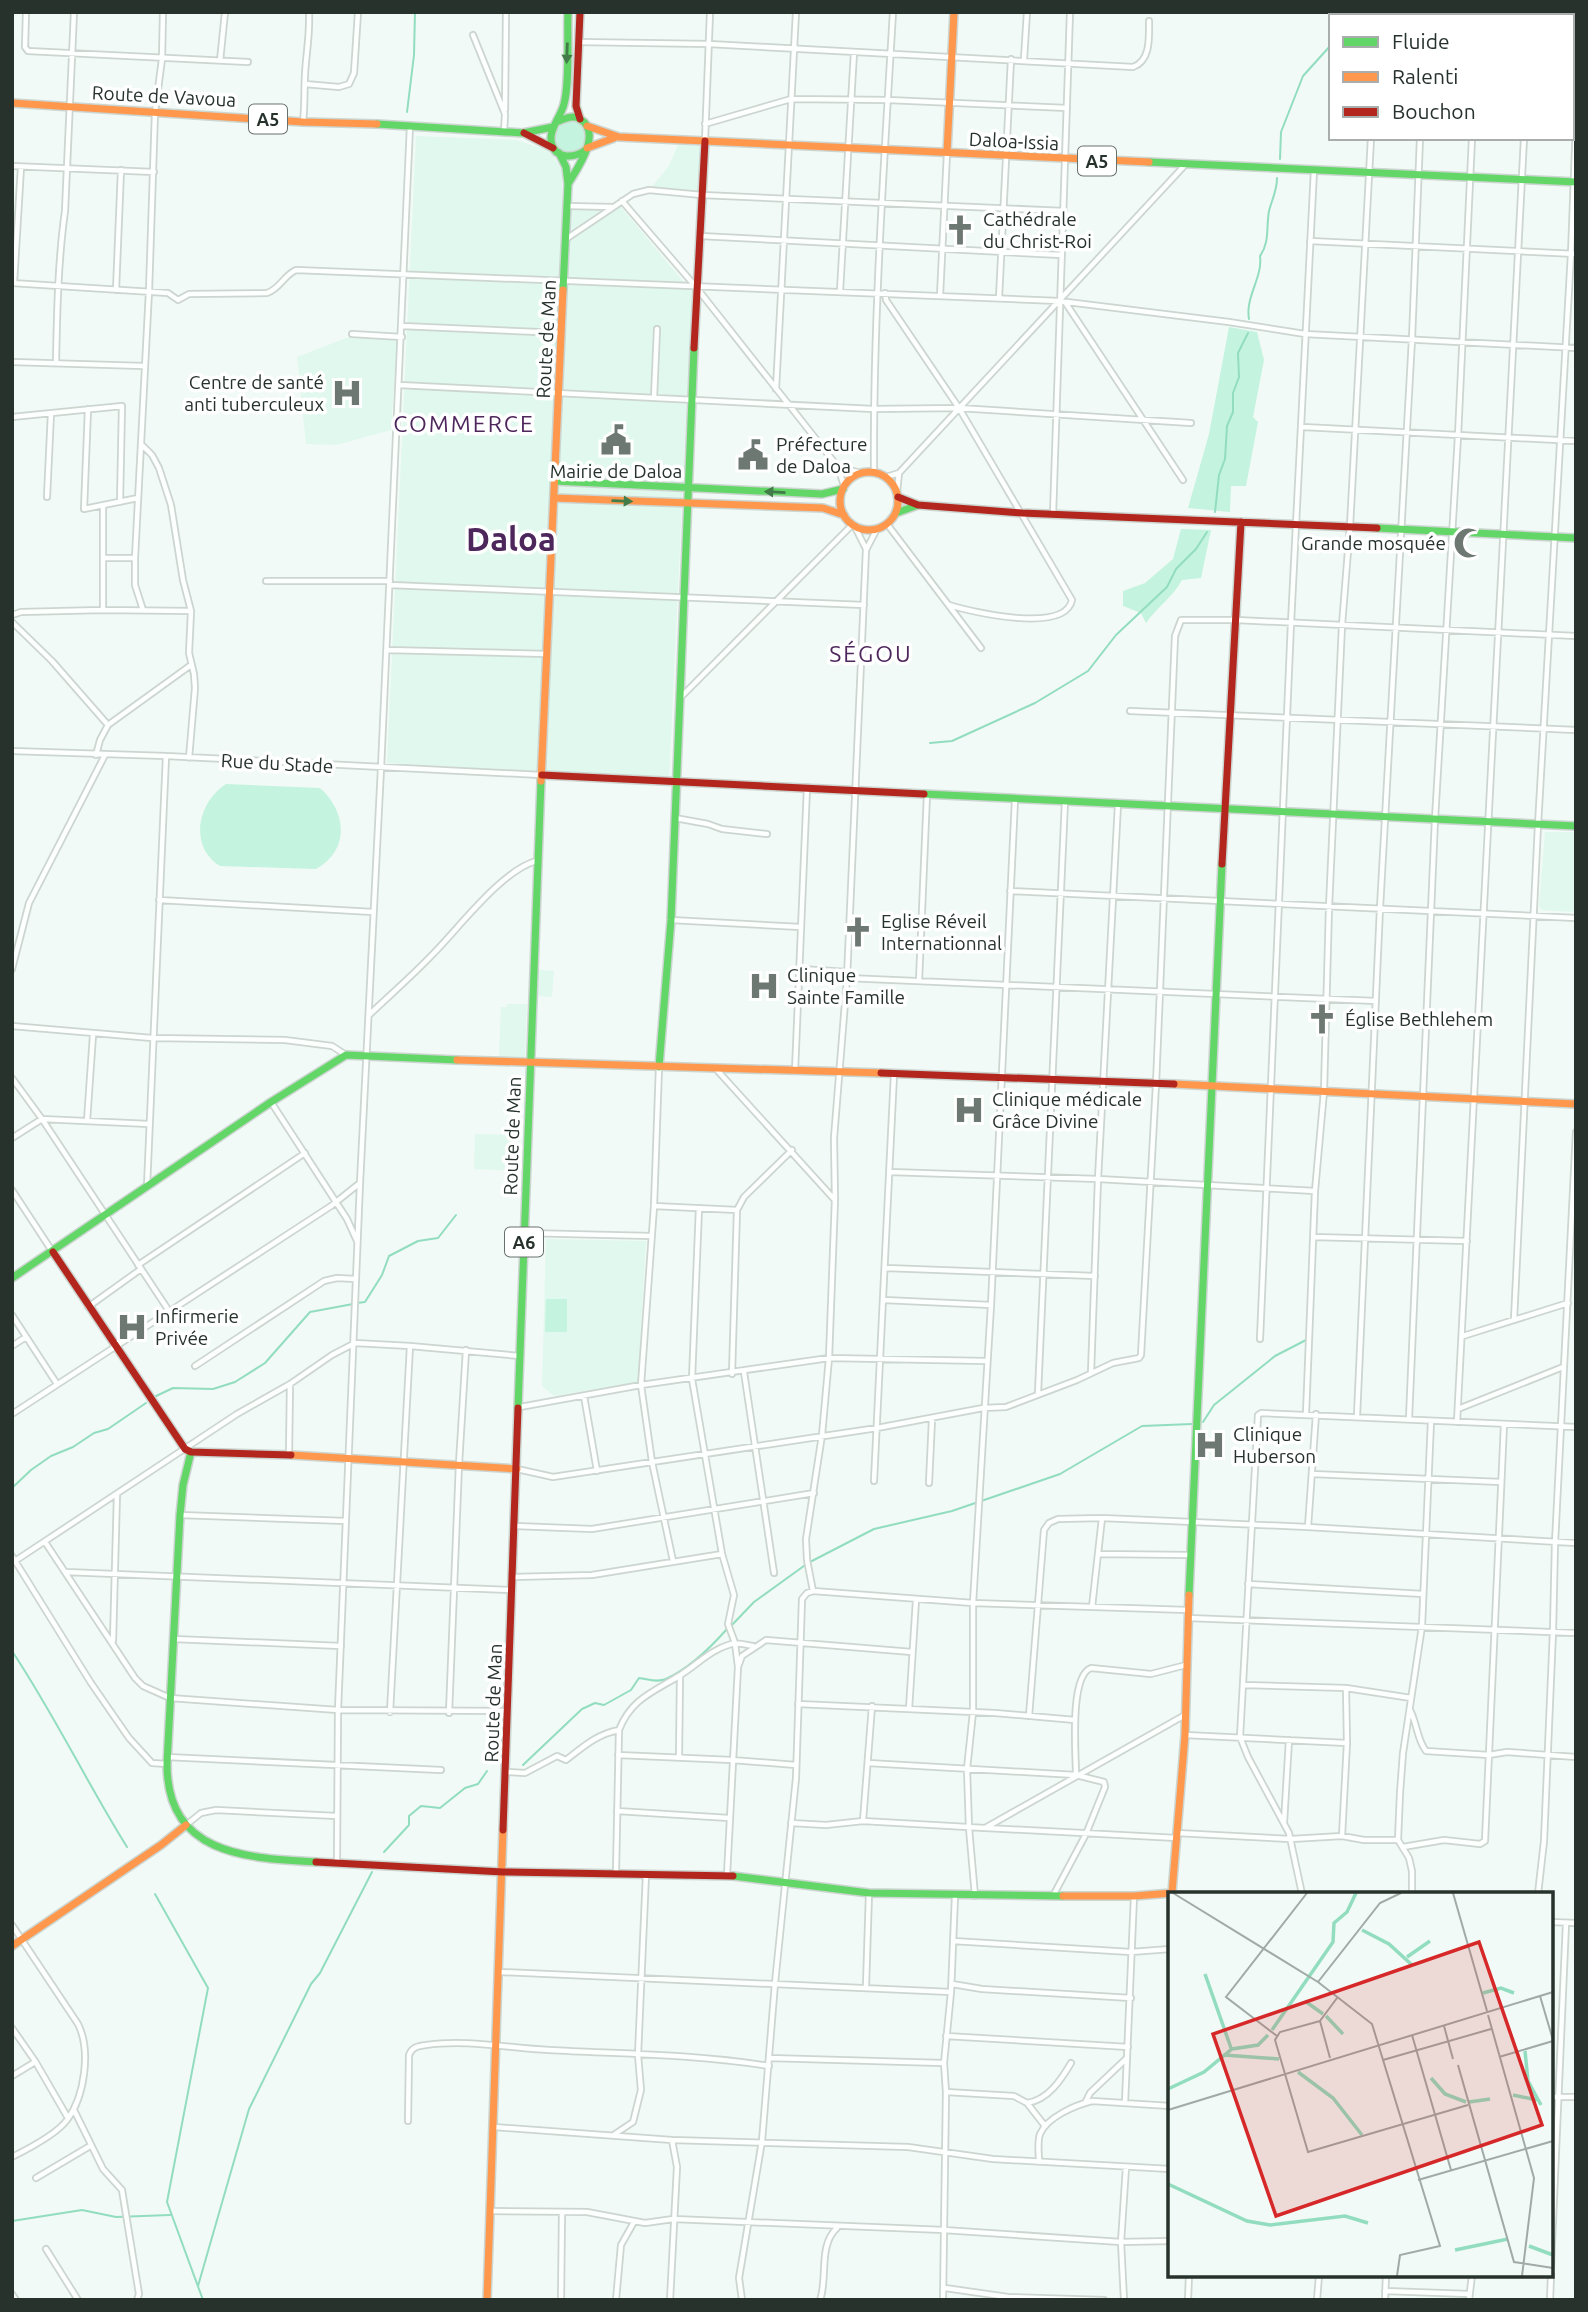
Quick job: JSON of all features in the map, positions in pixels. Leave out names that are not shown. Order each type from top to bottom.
[{"type":"main road","points":[[568,12],[565,102],[551,138],[557,151],[570,157],[586,150],[590,135],[576,106],[580,12]]},
{"type":"main road","points":[[947,152],[954,12]]},
{"type":"main road","name":"Route de Vavoua","points":[[12,103],[303,122],[523,132]]},
{"type":"main road","points":[[555,125],[568,117],[580,119]]},
{"type":"main road","name":"A5","points":[[523,132],[555,125]]},
{"type":"main road","name":"A5","points":[[587,126],[619,137]]},
{"type":"main road","name":"A5","points":[[523,132],[557,151]]},
{"type":"main road","name":"A5","points":[[586,150],[619,137]]},
{"type":"main road","name":"Daloa-Issia","points":[[619,137],[1575,182]]},
{"type":"main road","points":[[659,1067],[671,920],[681,697],[682,597],[705,141]]},
{"type":"main road","name":"A6","points":[[568,184],[586,150]]},
{"type":"main road","name":"A6","points":[[557,151],[566,167],[568,184]]},
{"type":"main road","name":"Route de Man","points":[[487,2300],[530,1064],[564,279],[570,206],[568,184]]},
{"type":"main road","points":[[918,505],[896,513],[887,524],[877,529],[866,530],[854,526],[844,515],[840,498],[843,488],[851,478],[861,473],[874,472],[886,477],[897,494],[918,505],[1022,513],[1576,538]]},
{"type":"main road","points":[[555,481],[822,494],[843,488]]},
{"type":"main road","points":[[896,513],[897,494]]},
{"type":"main road","points":[[554,498],[823,508],[844,515]]},
{"type":"main road","points":[[1175,1892],[1186,1715],[1191,1522],[1198,1424],[1224,808],[1241,522]]},
{"type":"main road","points":[[542,775],[1576,826]]},
{"type":"main road","points":[[12,1278],[271,1102],[346,1055],[530,1064],[1053,1078],[1576,1104]]},
{"type":"main road","points":[[53,1252],[114,1346],[188,1451],[180,1515],[167,1761],[170,1797],[186,1825],[202,1838],[240,1855],[263,1859],[503,1872],[727,1875],[784,1880],[869,1893],[955,1896],[1168,1894]]},
{"type":"main road","points":[[188,1451],[404,1460],[517,1469]]},
{"type":"main road","points":[[12,1946],[186,1825]]},
{"type":"street","points":[[26,12],[25,47],[28,51],[248,62]]},
{"type":"street","points":[[56,363],[57,286],[71,107],[74,12]]},
{"type":"street","points":[[143,610],[135,585],[135,558],[155,112],[162,59],[163,12]]},
{"type":"street","points":[[220,61],[225,12]]},
{"type":"street","points":[[303,122],[310,36],[309,12]]},
{"type":"street","points":[[305,84],[339,87],[349,84],[354,73],[358,12]]},
{"type":"street","points":[[504,132],[506,12]]},
{"type":"street","points":[[705,141],[710,12]]},
{"type":"street","points":[[776,389],[796,12]]},
{"type":"street","points":[[874,472],[873,409],[881,293],[880,246],[893,12]]},
{"type":"street","points":[[1024,59],[1027,12]]},
{"type":"street","points":[[1053,514],[1070,12]]},
{"type":"street","points":[[578,41],[709,44],[1138,66],[1147,50],[1149,21]]},
{"type":"street","points":[[473,35],[505,114]]},
{"type":"street","points":[[840,291],[854,52]]},
{"type":"street","points":[[999,298],[1011,59]]},
{"type":"street","points":[[705,124],[791,99],[888,100],[1067,108]]},
{"type":"street","points":[[1514,1320],[1538,825],[1573,254],[1576,123]]},
{"type":"street","points":[[337,1862],[338,1710],[360,1183],[382,768],[410,125]]},
{"type":"street","points":[[1306,1414],[1315,1191],[1324,1091],[1329,907],[1342,625],[1350,526],[1371,140]]},
{"type":"street","points":[[1357,1416],[1384,816],[1412,339],[1420,140]]},
{"type":"street","points":[[1409,1419],[1436,819],[1472,140]]},
{"type":"street","points":[[1458,1422],[1524,140]]},
{"type":"street","points":[[940,296],[947,152]]},
{"type":"street","points":[[886,477],[899,473],[1062,301],[1186,164]]},
{"type":"street","points":[[12,166],[154,172]]},
{"type":"street","points":[[21,167],[13,283],[149,291],[168,293],[178,300],[189,294],[267,293],[274,291],[291,271],[296,270],[564,279],[696,287],[781,288],[1062,301],[1305,334],[1576,348]]},
{"type":"street","points":[[1260,1339],[1314,169]]},
{"type":"street","points":[[116,290],[121,170]]},
{"type":"street","points":[[566,239],[633,194],[649,190],[702,195],[1064,211]]},
{"type":"street","points":[[622,201],[696,287],[838,467],[843,488]]},
{"type":"street","points":[[570,206],[614,207]]},
{"type":"street","points":[[699,236],[1061,255]]},
{"type":"street","points":[[1310,241],[1573,254]]},
{"type":"street","points":[[881,293],[959,408],[1070,595],[1071,605],[1068,610],[1054,618],[1039,619],[989,614],[949,605]]},
{"type":"street","points":[[1062,301],[1183,480]]},
{"type":"street","points":[[402,326],[562,333]]},
{"type":"street","points":[[654,398],[657,329]]},
{"type":"street","points":[[352,334],[402,337]]},
{"type":"street","points":[[12,362],[145,366]]},
{"type":"street","points":[[399,385],[873,409],[959,408],[1191,423]]},
{"type":"street","points":[[12,417],[122,407],[120,502]]},
{"type":"street","points":[[88,409],[84,508],[138,498]]},
{"type":"street","points":[[47,497],[51,413]]},
{"type":"street","points":[[1303,427],[1576,441]]},
{"type":"street","points":[[141,444],[152,455],[159,468],[167,493],[191,611],[189,653],[195,688],[189,758]]},
{"type":"street","points":[[838,467],[861,473]]},
{"type":"street","points":[[897,494],[899,473]]},
{"type":"street","points":[[103,505],[103,610]]},
{"type":"street","points":[[887,524],[981,648]]},
{"type":"street","points":[[681,697],[776,600],[854,526],[866,550]]},
{"type":"street","points":[[813,1591],[806,1539],[822,1435],[829,1358],[835,1199],[833,1169],[838,1072],[848,975],[866,550],[877,529]]},
{"type":"street","points":[[104,558],[135,558]]},
{"type":"street","points":[[266,581],[390,583],[550,593],[864,605]]},
{"type":"street","points":[[12,615],[21,612],[103,610],[191,611]]},
{"type":"street","points":[[517,1469],[547,1477],[597,1471],[705,1452],[877,1428],[984,1408],[1006,1407],[1113,1363],[1135,1359],[1140,1355],[1156,1084],[1175,636],[1181,620],[1236,620],[1576,636]]},
{"type":"street","points":[[12,622],[52,661],[108,725]]},
{"type":"street","points":[[387,649],[547,654]]},
{"type":"street","points":[[96,755],[108,725],[191,665]]},
{"type":"street","points":[[1130,711],[1576,730]]},
{"type":"street","name":"Rue du Stade","points":[[12,751],[542,775]]},
{"type":"street","points":[[12,969],[29,903],[105,755]]},
{"type":"street","points":[[146,1188],[166,756]]},
{"type":"street","points":[[795,1071],[807,787]]},
{"type":"street","points":[[919,981],[927,794]]},
{"type":"street","points":[[975,1896],[967,1769],[973,1712],[973,1603],[982,1479],[1015,799]]},
{"type":"street","points":[[1038,1393],[1065,800]]},
{"type":"street","points":[[1091,1373],[1098,1179],[1118,803]]},
{"type":"street","points":[[674,818],[708,824],[722,830],[767,834]]},
{"type":"street","points":[[368,1016],[430,957],[502,882],[523,865],[538,860]]},
{"type":"street","points":[[1010,891],[1576,918]]},
{"type":"street","points":[[159,900],[373,912]]},
{"type":"street","points":[[671,920],[802,927]]},
{"type":"street","points":[[800,968],[919,981],[1376,1001]]},
{"type":"street","points":[[12,1026],[93,1035],[285,1040],[332,1046],[346,1055]]},
{"type":"street","points":[[87,1121],[93,1035]]},
{"type":"street","points":[[659,1067],[654,1206],[641,1385],[652,1462],[673,1561]]},
{"type":"street","points":[[716,1069],[835,1199]]},
{"type":"street","points":[[874,1481],[894,1074]]},
{"type":"street","points":[[12,1078],[169,1311]]},
{"type":"street","points":[[271,1102],[347,1219],[358,1244]]},
{"type":"street","points":[[12,1138],[42,1119],[149,1124]]},
{"type":"street","points":[[1538,1892],[1544,1842],[1555,1543],[1576,1132]]},
{"type":"street","points":[[732,1374],[737,1210],[744,1197],[792,1150]]},
{"type":"street","points":[[88,1307],[139,1267],[305,1153]]},
{"type":"street","points":[[890,1172],[1098,1179],[1315,1191]]},
{"type":"street","points":[[12,1414],[360,1183]]},
{"type":"street","points":[[12,1190],[53,1252]]},
{"type":"street","points":[[654,1206],[737,1210]]},
{"type":"street","points":[[699,1208],[692,1379],[722,1554],[734,1595],[728,1624],[735,1643],[738,1667],[727,1875]]},
{"type":"street","points":[[525,1233],[652,1236]]},
{"type":"street","points":[[1313,1237],[1467,1241]]},
{"type":"street","points":[[886,1268],[1095,1276]]},
{"type":"street","points":[[195,1366],[324,1281],[337,1278],[356,1279]]},
{"type":"street","points":[[1569,1292],[1576,1296]]},
{"type":"street","points":[[884,1300],[991,1305]]},
{"type":"street","points":[[1463,1336],[1567,1303]]},
{"type":"street","points":[[12,1315],[57,1384]]},
{"type":"street","points":[[12,1346],[26,1337]]},
{"type":"street","points":[[441,1770],[167,1761],[152,1763],[129,1738],[91,1683],[14,1558],[45,1542],[188,1451],[245,1409],[355,1343],[521,1356]]},
{"type":"street","points":[[390,1712],[410,1346]]},
{"type":"street","points":[[449,1713],[466,1350]]},
{"type":"street","points":[[519,1407],[641,1385],[829,1358],[986,1360]]},
{"type":"street","points":[[1458,1409],[1563,1367]]},
{"type":"street","points":[[744,1372],[774,1573]]},
{"type":"street","points":[[289,1455],[290,1384]]},
{"type":"street","points":[[584,1396],[597,1471]]},
{"type":"street","points":[[1302,1892],[1291,1839],[1240,1737],[1258,1415],[1306,1414],[1576,1427]]},
{"type":"street","points":[[1308,1527],[1316,1415]]},
{"type":"street","points":[[929,1483],[932,1419]]},
{"type":"street","points":[[1412,1892],[1412,1871],[1398,1840],[1402,1767],[1422,1626],[1431,1421]]},
{"type":"street","points":[[1403,1847],[1444,1840],[1483,1844],[1486,1832],[1504,1424]]},
{"type":"street","points":[[1312,1474],[1501,1482]]},
{"type":"street","points":[[515,1525],[592,1529],[814,1493]]},
{"type":"street","points":[[113,1642],[117,1494]]},
{"type":"street","points":[[180,1515],[346,1521]]},
{"type":"street","points":[[1093,1607],[1102,1518]]},
{"type":"street","points":[[1029,1716],[1044,1530],[1049,1523],[1058,1520],[1102,1518],[1308,1527],[1576,1543]]},
{"type":"street","points":[[45,1542],[135,1678],[143,1686],[170,1698],[390,1712],[509,1711]]},
{"type":"street","points":[[513,1577],[592,1575],[722,1554]]},
{"type":"street","points":[[1098,1554],[1190,1555]]},
{"type":"street","points":[[65,1572],[513,1590]]},
{"type":"street","points":[[1248,1584],[1423,1594]]},
{"type":"street","points":[[741,2300],[739,2278],[762,2141],[796,1765],[802,1599],[807,1593],[813,1591],[916,1600],[1093,1607],[1247,1620],[1576,1633]]},
{"type":"street","points":[[909,1709],[916,1600]]},
{"type":"street","points":[[174,1639],[341,1646]]},
{"type":"street","points":[[738,1667],[742,1656],[766,1640],[912,1652]]},
{"type":"street","points":[[616,1872],[619,1730],[629,1710],[657,1687],[680,1676],[715,1650],[735,1643],[754,1646]]},
{"type":"street","points":[[1076,1775],[1075,1720],[1081,1676],[1085,1670],[1091,1668],[1152,1674],[1186,1665]]},
{"type":"street","points":[[679,1758],[680,1676]]},
{"type":"street","points":[[1244,1685],[1346,1688],[1411,1698]]},
{"type":"street","points":[[1342,1836],[1347,1743],[1346,1688]]},
{"type":"street","points":[[798,1704],[873,1706],[1075,1720]]},
{"type":"street","points":[[863,1821],[873,1706]]},
{"type":"street","points":[[1410,1709],[1418,1726],[1422,1748],[1426,1751],[1489,1755],[1507,1752],[1576,1757]]},
{"type":"street","points":[[985,1828],[1186,1715]]},
{"type":"street","points":[[507,1772],[525,1773],[557,1756],[566,1760],[590,1740],[619,1730]]},
{"type":"street","points":[[1185,1735],[1347,1743]]},
{"type":"street","points":[[1284,1824],[1289,1740]]},
{"type":"street","points":[[618,1755],[796,1765]]},
{"type":"street","points":[[867,1763],[1076,1775],[1105,1784],[1086,1834],[1052,1896]]},
{"type":"street","points":[[186,1825],[201,1813],[216,1810],[337,1816]]},
{"type":"street","points":[[617,1811],[729,1818]]},
{"type":"street","points":[[791,1823],[826,1825],[863,1821],[1086,1834],[1291,1839],[1342,1836],[1364,1840],[1398,1840]]},
{"type":"street","points":[[615,2134],[628,2127],[637,2113],[641,2090],[638,2055],[646,1873]]},
{"type":"street","points":[[866,1986],[869,1893]]},
{"type":"street","points":[[943,2300],[946,2092],[944,2063],[951,1992],[955,1896]]},
{"type":"street","points":[[1125,2103],[1134,1896]]},
{"type":"street","points":[[1553,1922],[1576,1923]]},
{"type":"street","points":[[1553,2188],[1560,2097],[1566,1923]]},
{"type":"street","points":[[12,1925],[84,2035],[86,2049],[85,2066],[68,2119],[28,2149],[12,2157]]},
{"type":"street","points":[[953,1941],[1131,1952],[1168,1949]]},
{"type":"street","points":[[500,1972],[866,1986],[951,1992]]},
{"type":"street","points":[[951,1984],[982,1989],[1130,1997]]},
{"type":"street","points":[[12,2028],[68,2119]]},
{"type":"street","points":[[946,2036],[1128,2047]]},
{"type":"street","points":[[408,2121],[411,2050],[425,2045],[447,2043],[719,2058],[769,2066]]},
{"type":"street","points":[[769,2058],[944,2063]]},
{"type":"street","points":[[1085,2103],[1090,2093],[1127,2058]]},
{"type":"street","points":[[12,2076],[35,2062]]},
{"type":"street","points":[[1027,2103],[1037,2101],[1059,2083],[1071,2063]]},
{"type":"street","points":[[946,2092],[1009,2095],[1027,2103],[1045,2126]]},
{"type":"street","points":[[1553,2097],[1576,2097]]},
{"type":"street","points":[[1039,2162],[1038,2143],[1045,2126],[1066,2111],[1092,2101],[1168,2106]]},
{"type":"street","points":[[73,2109],[103,2169],[122,2190],[139,2294],[137,2300]]},
{"type":"street","points":[[494,2127],[671,2140],[908,2147],[1039,2162],[1168,2169]]},
{"type":"street","points":[[670,2300],[677,2167],[671,2140]]},
{"type":"street","points":[[36,2178],[90,2146]]},
{"type":"street","points":[[1124,2300],[1121,2242],[1126,2167]]},
{"type":"street","points":[[490,2211],[587,2212],[645,2223],[673,2219],[944,2230],[1121,2242],[1168,2241]]},
{"type":"street","points":[[561,2300],[562,2213]]},
{"type":"street","points":[[616,2300],[621,2245],[634,2222]]},
{"type":"street","points":[[820,2300],[827,2245],[830,2236],[839,2227]]},
{"type":"street","points":[[46,2249],[78,2300]]},
{"type":"street","points":[[1188,2300],[1189,2277]]},
{"type":"street","points":[[1317,2300],[1319,2277]]},
{"type":"street","points":[[1385,2300],[1386,2277]]},
{"type":"street","points":[[1385,2291],[1469,2297],[1472,2277]]},
{"type":"street","points":[[1549,2300],[1551,2277]]},
{"type":"street","points":[[945,2288],[1008,2298],[1104,2300]]},
{"type":"street","points":[[12,2294],[16,2300]]},
{"type":"shaded area","points":[[416,136],[516,140],[552,154],[562,171],[562,207],[621,207],[692,292],[669,779],[387,763]]},
{"type":"shaded area","points":[[678,145],[700,146],[698,192],[650,189],[669,166]]},
{"type":"shaded area","name":"Centre de santé anti tuberculeux","points":[[349,337],[397,340],[391,430],[336,445],[306,444],[297,357]]},
{"type":"shaded area","points":[[1545,832],[1576,832],[1576,912],[1542,910],[1539,906]]},
{"type":"shaded area","points":[[539,970],[554,971],[552,997],[538,996]]},
{"type":"shaded area","points":[[507,1004],[527,1004],[525,1058],[499,1058],[501,1007],[507,1007]]},
{"type":"shaded area","points":[[475,1134],[520,1135],[519,1171],[474,1169]]},
{"type":"shaded area","points":[[546,1239],[646,1241],[638,1382],[554,1396],[542,1386]]},
{"type":"green space","points":[[571,121],[582,126],[587,137],[582,148],[571,153],[560,148],[555,137],[560,126]]},
{"type":"green space","points":[[1229,327],[1257,332],[1264,360],[1253,417],[1258,422],[1246,486],[1231,486],[1230,512],[1188,508],[1209,434]]},
{"type":"green space","points":[[1181,529],[1211,530],[1201,578],[1182,580],[1146,623],[1141,613],[1123,606],[1123,591],[1145,583],[1173,559]]},
{"type":"green space","points":[[226,784],[320,788],[336,808],[340,819],[341,830],[335,852],[316,869],[220,866],[204,847],[200,824],[209,802]]},
{"type":"green space","points":[[546,1299],[567,1299],[567,1332],[545,1332]]},
{"type":"waterway","points":[[407,112],[414,55],[415,12]]},
{"type":"waterway","points":[[1280,159],[1281,132],[1303,76],[1329,47]]},
{"type":"waterway","points":[[1249,319],[1249,303],[1259,272],[1277,178]]},
{"type":"waterway","points":[[1215,512],[1219,475],[1225,459],[1227,426],[1233,412],[1233,393],[1239,377],[1238,353],[1248,333]]},
{"type":"waterway","points":[[930,743],[952,741],[1035,703],[1088,671],[1116,635],[1167,587],[1176,569],[1196,549],[1207,532]]},
{"type":"waterway","points":[[357,1303],[365,1302],[382,1275],[389,1256],[418,1241],[438,1238],[456,1215]]},
{"type":"waterway","points":[[154,1397],[173,1388],[213,1389],[235,1382],[265,1363],[310,1312],[353,1304]]},
{"type":"waterway","points":[[1203,1422],[1214,1405],[1275,1356],[1306,1340]]},
{"type":"waterway","points":[[12,1488],[51,1456],[73,1447],[94,1433],[108,1429],[146,1403]]},
{"type":"waterway","points":[[731,1626],[754,1602],[808,1563],[874,1529],[952,1511],[1060,1474],[1142,1426],[1192,1424]]},
{"type":"waterway","points":[[523,1765],[582,1709],[595,1703],[604,1705],[631,1690],[639,1678],[659,1681],[674,1675],[699,1657],[727,1629]]},
{"type":"waterway","points":[[12,1651],[127,1847]]},
{"type":"waterway","points":[[384,1852],[409,1825],[409,1816],[421,1806],[440,1808],[465,1788],[478,1784],[487,1771]]},
{"type":"waterway","points":[[198,2286],[249,2109],[311,1984],[320,1973],[372,1872]]},
{"type":"waterway","points":[[155,1894],[208,1988],[167,2202],[203,2300]]},
{"type":"waterway","points":[[12,2221],[82,2210],[116,2217],[170,2215]]},
{"type":"traffic: fast","points":[[568,12],[566,95],[551,140],[554,150],[562,155],[571,156],[584,151]]},
{"type":"traffic: fast","points":[[559,121],[570,117],[580,119],[589,133],[589,142],[582,161],[568,184]]},
{"type":"traffic: fast","points":[[377,124],[523,133],[553,127]]},
{"type":"traffic: fast","points":[[559,153],[566,167],[568,184],[563,290]]},
{"type":"traffic: fast","points":[[1149,162],[1576,182]]},
{"type":"traffic: fast","points":[[659,1067],[671,920],[694,348]]},
{"type":"traffic: fast","points":[[555,481],[822,494],[843,489]]},
{"type":"traffic: fast","points":[[896,513],[918,505]]},
{"type":"traffic: fast","points":[[1377,528],[1576,538]]},
{"type":"traffic: fast","points":[[518,1408],[541,781]]},
{"type":"traffic: fast","points":[[924,794],[1576,826]]},
{"type":"traffic: fast","points":[[1189,1595],[1222,864]]},
{"type":"traffic: fast","points":[[12,1278],[271,1102],[346,1055],[457,1060]]},
{"type":"traffic: fast","points":[[191,1452],[183,1485],[180,1515],[167,1764],[171,1794],[180,1817],[196,1834],[215,1846],[263,1858],[316,1862]]},
{"type":"traffic: fast","points":[[733,1876],[869,1893],[1063,1896]]},
{"type":"traffic: slow","points":[[947,152],[954,12]]},
{"type":"traffic: slow","points":[[12,103],[303,122],[377,124]]},
{"type":"traffic: slow","points":[[587,126],[619,137],[1149,162]]},
{"type":"traffic: slow","points":[[587,148],[614,138]]},
{"type":"traffic: slow","points":[[541,781],[563,290]]},
{"type":"traffic: slow","points":[[869,472],[890,480],[898,501],[890,522],[869,530],[848,522],[840,501],[848,480],[869,472]]},
{"type":"traffic: slow","points":[[554,498],[823,508],[844,515]]},
{"type":"traffic: slow","points":[[457,1060],[881,1073]]},
{"type":"traffic: slow","points":[[1174,1084],[1576,1104]]},
{"type":"traffic: slow","points":[[291,1455],[517,1469]]},
{"type":"traffic: slow","points":[[1172,1892],[1185,1735],[1189,1595]]},
{"type":"traffic: slow","points":[[12,1946],[161,1845],[186,1825]]},
{"type":"traffic: slow","points":[[487,2300],[503,1830]]},
{"type":"traffic: slow","points":[[1063,1896],[1168,1893]]},
{"type":"traffic: jam","points":[[580,12],[576,106],[580,119]]},
{"type":"traffic: jam","points":[[524,133],[553,148]]},
{"type":"traffic: jam","points":[[694,348],[705,141]]},
{"type":"traffic: jam","points":[[898,497],[918,505],[1022,513],[1377,528]]},
{"type":"traffic: jam","points":[[1222,864],[1241,522]]},
{"type":"traffic: jam","points":[[542,775],[924,794]]},
{"type":"traffic: jam","points":[[881,1073],[1174,1084]]},
{"type":"traffic: jam","points":[[53,1252],[185,1449],[191,1452],[291,1455]]},
{"type":"traffic: jam","points":[[503,1830],[518,1408]]},
{"type":"traffic: jam","points":[[316,1862],[503,1872],[733,1876]]},
{"type":"place","name":"Cathédrale du Christ-Roi","points":[[960,230]]},
{"type":"place","name":"Centre de santé anti tuberculeux","points":[[347,393]]},
{"type":"place","name":"Mairie de Daloa","points":[[616,440]]},
{"type":"place","name":"Préfecture de Daloa","points":[[753,455]]},
{"type":"place","name":"Grande mosquée","points":[[1469,543]]},
{"type":"place","name":"Eglise Réveil Internationnal","points":[[858,932]]},
{"type":"place","name":"Clinique Sainte Famille","points":[[764,986]]},
{"type":"place","name":"Église Bethlehem","points":[[1322,1019]]},
{"type":"place","name":"Clinique médicale Grâce Divine","points":[[969,1110]]},
{"type":"place","name":"Infirmerie Privée","points":[[132,1327]]},
{"type":"place","name":"Clinique Huberson","points":[[1210,1445]]},
{"type":"district","name":"COMMERCE","points":[[464,423]]},
{"type":"district","name":"Daloa","points":[[511,538]]},
{"type":"district","name":"SÉGOU","points":[[871,653]]}]
